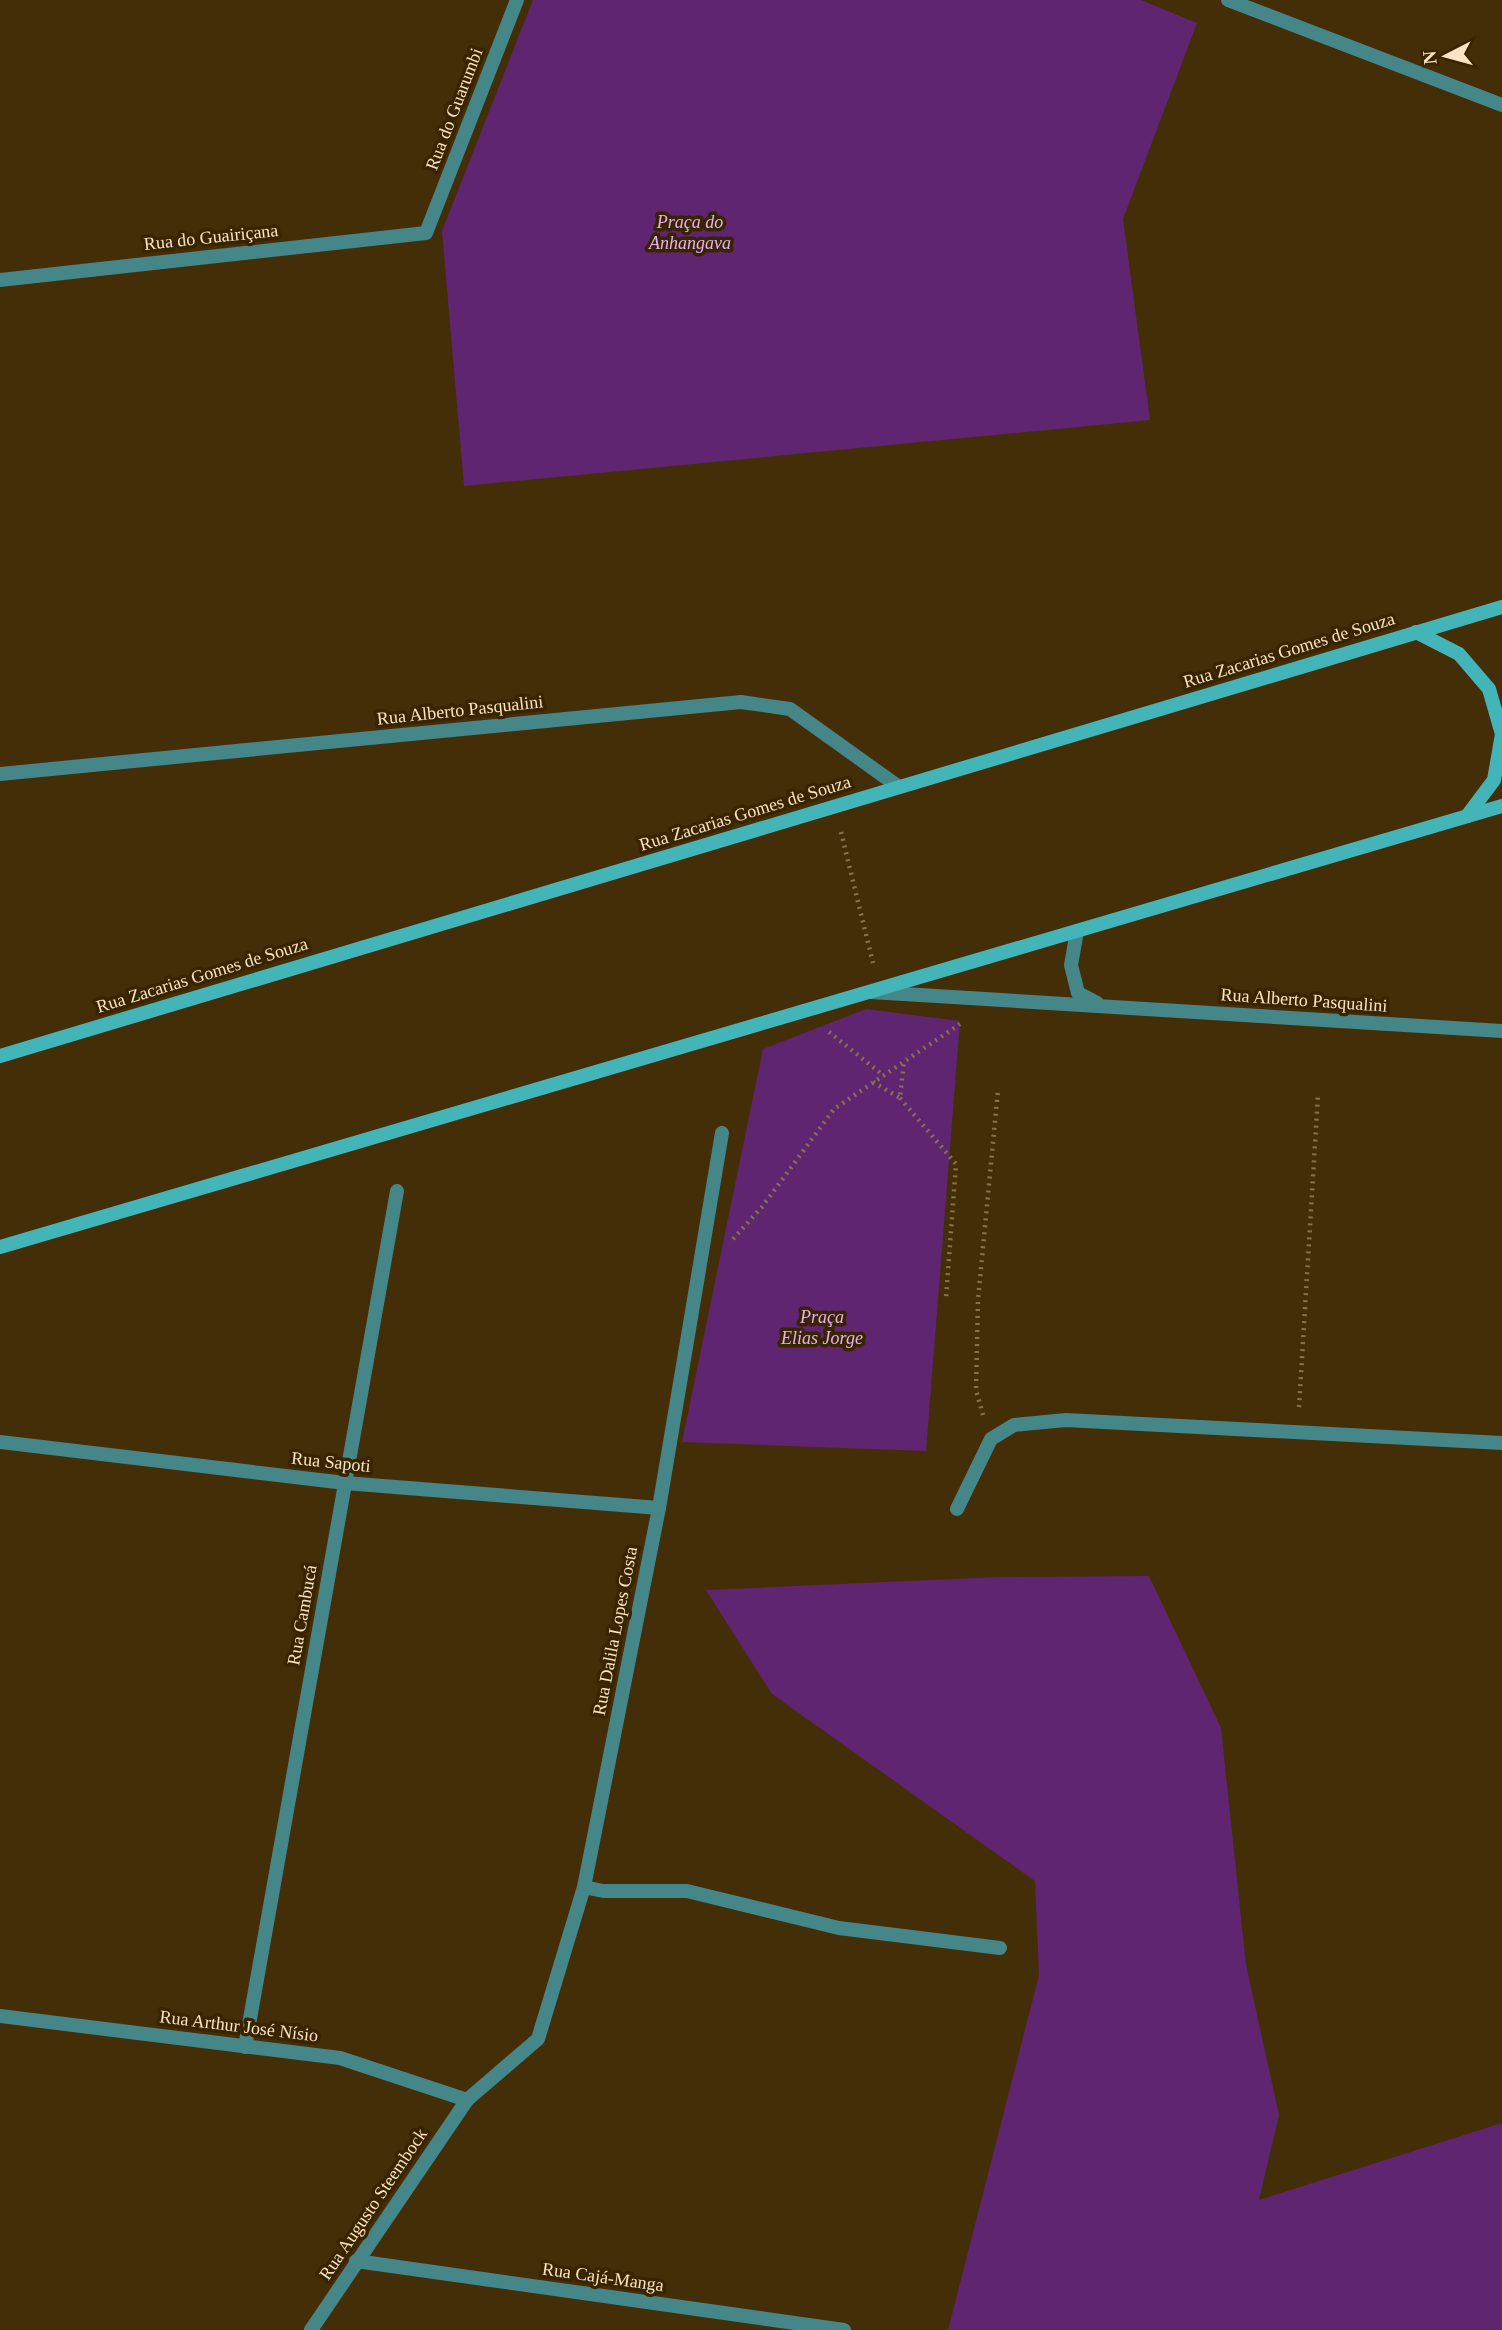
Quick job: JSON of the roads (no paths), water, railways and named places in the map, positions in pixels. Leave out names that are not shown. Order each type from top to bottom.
[{"type":"main road","name":"Rua Zacarias Gomes de Souza","points":[[0,1056],[1502,607]]},
{"type":"main road","points":[[1416,632],[1459,654],[1489,689],[1502,734],[1494,780],[1467,816]]},
{"type":"main road","points":[[0,1247],[1502,806]]},
{"type":"street","name":"Rua do Guarumbi","points":[[426,233],[517,0]]},
{"type":"street","points":[[1228,0],[1502,105]]},
{"type":"street","name":"Rua do Guairiçana","points":[[0,280],[426,233]]},
{"type":"street","name":"Rua Alberto Pasqualini","points":[[0,774],[741,702],[790,709],[899,787]]},
{"type":"street","points":[[1077,931],[1071,965],[1077,993],[1104,1007]]},
{"type":"street","name":"Rua Alberto Pasqualini","points":[[872,990],[1502,1031]]},
{"type":"street","name":"Rua Dalila Lopes Costa","points":[[467,2100],[538,2039],[583,1887],[659,1508],[722,1133]]},
{"type":"street","name":"Rua Cambucá","points":[[245,2046],[397,1191]]},
{"type":"street","points":[[957,1510],[991,1439],[1014,1424],[1066,1420],[1502,1443]]},
{"type":"street","name":"Rua Sapoti","points":[[0,1442],[345,1483],[659,1508]]},
{"type":"street","points":[[583,1887],[603,1891],[687,1891],[839,1928],[1000,1948]]},
{"type":"street","name":"Rua Arthur José Nísio","points":[[0,2016],[340,2058],[467,2100]]},
{"type":"street","name":"Rua Augusto Steembock","points":[[311,2330],[467,2100]]},
{"type":"street","name":"Rua Cajá-Manga","points":[[356,2261],[844,2330]]},
{"type":"park label","name":"Praça do Anhangava","points":[[690,232]]},
{"type":"park label","name":"Praça Elias Jorge","points":[[822,1327]]}]
